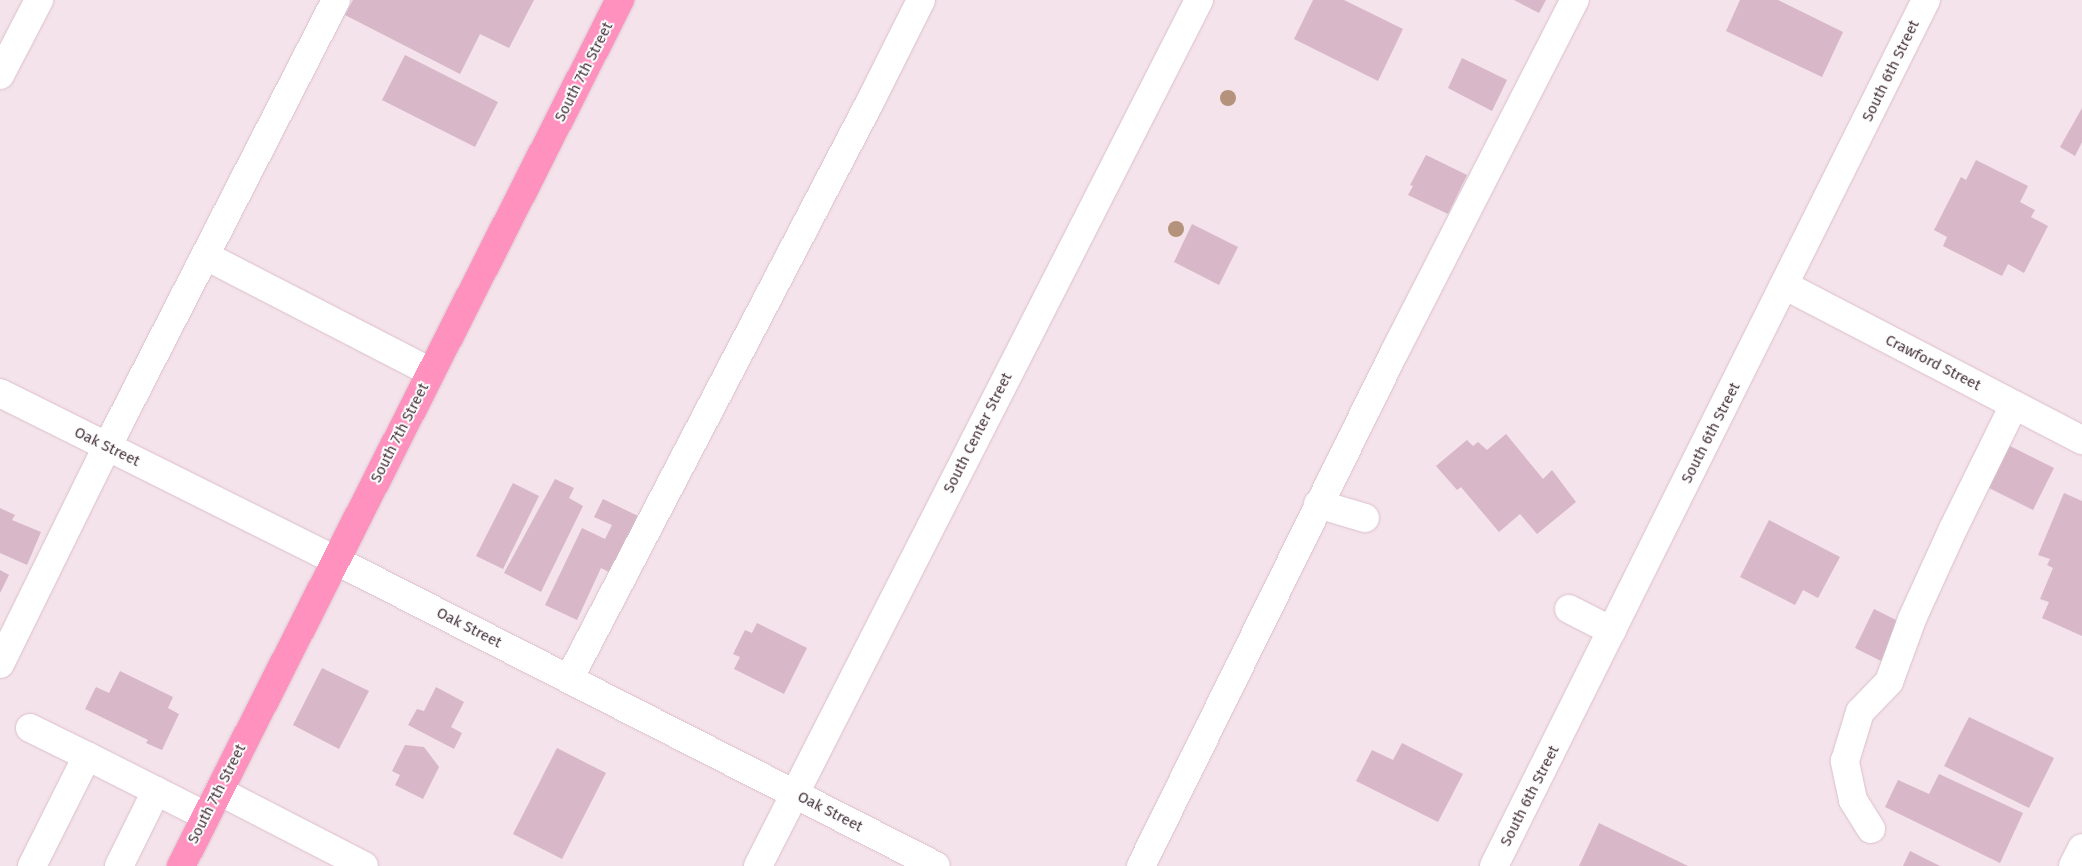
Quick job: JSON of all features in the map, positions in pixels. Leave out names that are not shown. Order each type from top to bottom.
[{"type":"main road","name":"South 7th Street","points":[[181,866],[620,0]]},
{"type":"street","points":[[0,75],[38,0]]},
{"type":"street","points":[[0,664],[107,447],[336,0]]},
{"type":"street","points":[[569,679],[869,104],[920,0]]},
{"type":"street","name":"South Center Street","points":[[758,866],[1199,0]]},
{"type":"street","points":[[1140,866],[1318,504],[1575,0]]},
{"type":"street","name":"South 6th Street","points":[[1494,866],[1926,0]]},
{"type":"street","points":[[206,256],[431,372]]},
{"type":"street","name":"Crawford Street","points":[[1784,285],[2082,440]]},
{"type":"street","name":"Oak Street","points":[[0,394],[335,560],[936,866]]},
{"type":"street","points":[[1871,829],[1853,800],[1845,761],[1860,712],[1889,682],[1916,610],[1953,529],[2014,405]]},
{"type":"street","points":[[1318,504],[1365,518]]},
{"type":"street","points":[[1569,609],[1612,631]]},
{"type":"street","points":[[30,728],[206,816]]},
{"type":"street","points":[[32,866],[87,756]]},
{"type":"street","points":[[119,866],[156,791]]},
{"type":"street","points":[[219,791],[364,866]]},
{"type":"street","points":[[2073,866],[2082,848]]},
{"type":"building","points":[[353,0],[534,0],[509,48],[480,34],[460,74],[345,15]]},
{"type":"building","points":[[1313,0],[1344,0],[1403,29],[1378,81],[1294,39]]},
{"type":"building","points":[[1514,0],[1546,0],[1539,13]]},
{"type":"building","points":[[1740,0],[1778,0],[1843,32],[1822,77],[1726,31]]},
{"type":"building","points":[[405,55],[498,102],[475,147],[382,100]]},
{"type":"building","points":[[1462,58],[1507,80],[1492,111],[1448,88]]},
{"type":"building","points":[[2082,108],[2082,142],[2075,156],[2060,147]]},
{"type":"building","points":[[1426,155],[1467,175],[1448,214],[1408,195],[1413,186],[1410,185]]},
{"type":"building","points":[[1976,160],[2028,186],[2020,202],[2035,210],[2031,217],[2048,226],[2024,273],[2008,264],[2002,276],[1943,246],[1947,237],[1934,230],[1961,177],[1966,180]]},
{"type":"building","points":[[1192,224],[1238,247],[1219,285],[1174,262]]},
{"type":"building","points":[[1506,434],[1543,479],[1552,470],[1576,502],[1537,534],[1520,514],[1499,532],[1461,487],[1457,490],[1436,466],[1467,440],[1473,446],[1478,442],[1487,450]]},
{"type":"building","points":[[2006,444],[2054,468],[2033,510],[1985,486]]},
{"type":"building","points":[[555,479],[574,488],[569,498],[583,506],[541,592],[504,573]]},
{"type":"building","points":[[513,483],[539,496],[503,569],[476,556]]},
{"type":"building","points":[[2064,493],[2082,501],[2082,636],[2042,618],[2049,602],[2040,599],[2053,568],[2047,565],[2050,559],[2038,555]]},
{"type":"building","points":[[603,499],[638,516],[611,573],[601,568],[577,620],[545,605],[582,528],[605,539],[612,525],[594,517]]},
{"type":"building","points":[[0,508],[15,515],[12,520],[41,532],[27,565],[0,553]]},
{"type":"building","points":[[1769,520],[1840,557],[1818,598],[1803,590],[1795,605],[1740,577]]},
{"type":"building","points":[[0,570],[9,575],[0,593]]},
{"type":"building","points":[[1874,609],[1900,622],[1881,661],[1855,648]]},
{"type":"building","points":[[757,623],[807,648],[784,694],[734,669],[740,657],[733,654],[745,630],[752,633]]},
{"type":"building","points":[[322,668],[369,691],[339,749],[293,725]]},
{"type":"building","points":[[120,671],[173,697],[168,708],[179,714],[162,750],[146,743],[148,740],[85,709],[96,687],[109,693]]},
{"type":"building","points":[[436,687],[464,702],[451,727],[462,733],[454,749],[408,725],[417,709],[424,711]]},
{"type":"building","points":[[1969,717],[2054,758],[2029,808],[1944,766]]},
{"type":"building","points":[[1402,743],[1463,774],[1438,822],[1356,781],[1372,750],[1393,760]]},
{"type":"building","points":[[405,745],[424,747],[439,767],[423,799],[395,785],[400,775],[392,771]]},
{"type":"building","points":[[557,748],[606,773],[562,859],[513,834]]},
{"type":"building","points":[[1939,774],[2023,813],[2000,863],[1885,807],[1898,780],[1929,794]]},
{"type":"building","points":[[1599,823],[1688,866],[1579,866]]},
{"type":"building","points":[[1910,851],[1940,866],[1903,866]]}]
